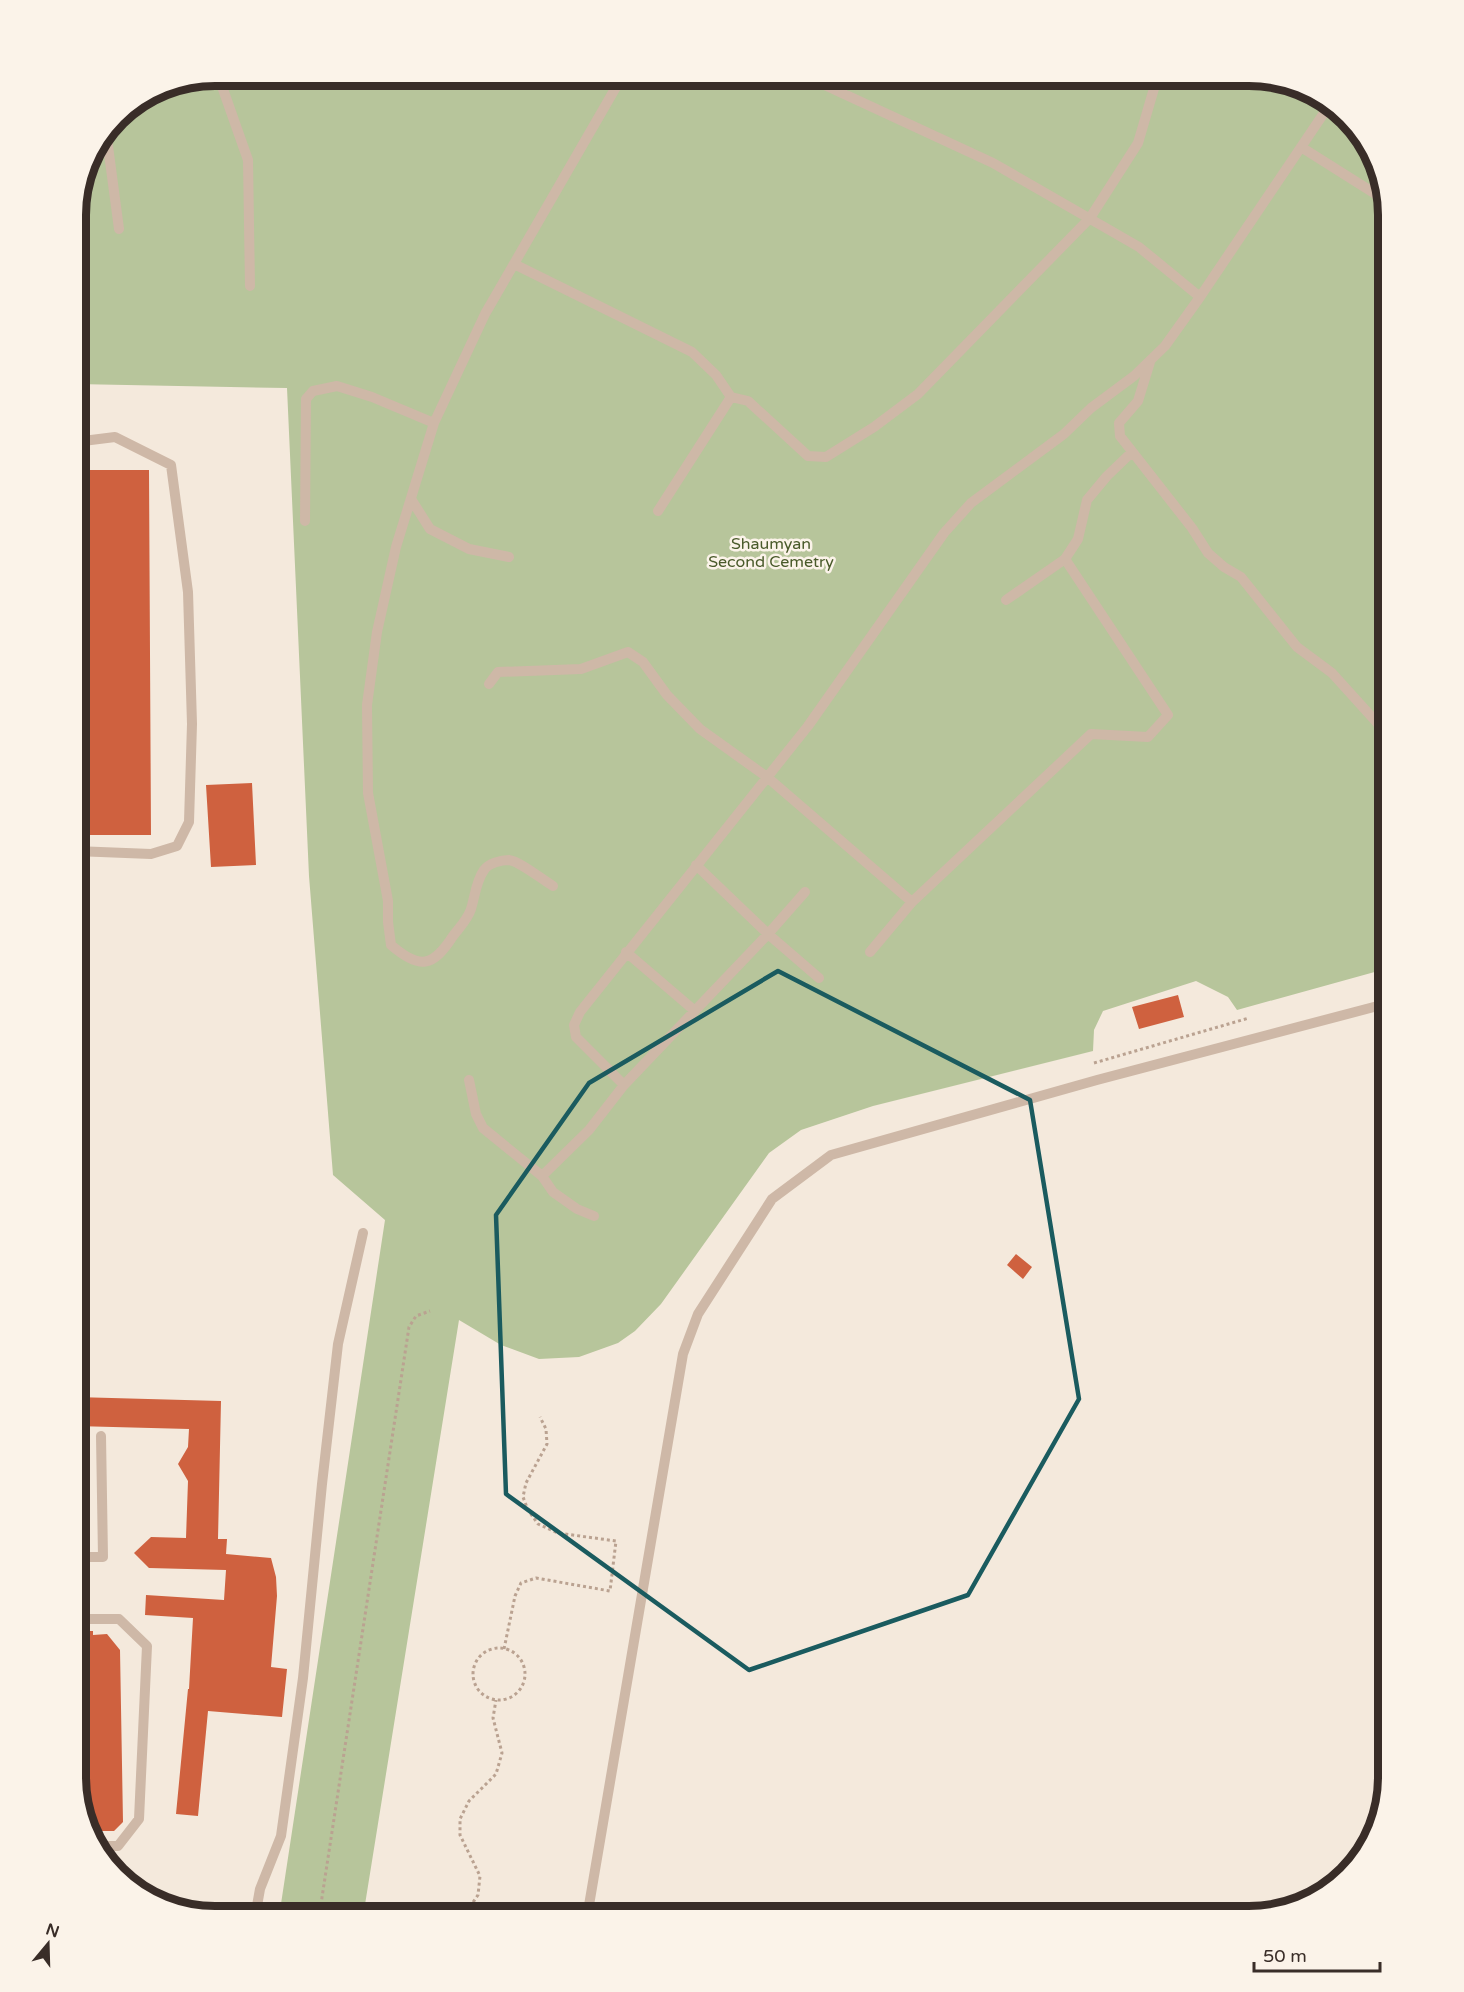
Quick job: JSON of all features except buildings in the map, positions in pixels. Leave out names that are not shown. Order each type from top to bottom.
[{"type":"lane","points":[[222,85],[248,160],[250,286]]},
{"type":"lane","points":[[553,886],[513,860],[499,861],[485,868],[477,885],[470,912],[441,954],[417,963],[391,945],[388,901],[368,794],[367,705],[377,632],[396,547],[434,423],[485,314],[612,85]]},
{"type":"lane","points":[[827,86],[993,163],[1139,247],[1200,297]]},
{"type":"lane","points":[[841,92],[844,86]]},
{"type":"lane","points":[[514,264],[692,352],[716,375],[731,397],[748,401],[808,456],[826,457],[874,427],[918,394],[1090,218],[1138,143],[1155,86]]},
{"type":"lane","points":[[624,1085],[576,1037],[574,1025],[580,1012],[808,726],[944,533],[971,503],[1064,434],[1091,408],[1134,376],[1165,346],[1326,110]]},
{"type":"lane","points":[[107,142],[119,229]]},
{"type":"lane","points":[[1301,147],[1376,195]]},
{"type":"lane","points":[[1151,360],[1138,401],[1119,423],[1120,436],[1192,528],[1208,553],[1224,567],[1241,577],[1297,647],[1332,673],[1378,724]]},
{"type":"lane","points":[[305,521],[306,399],[314,391],[337,386],[372,397],[434,423]]},
{"type":"lane","points":[[658,511],[731,397]]},
{"type":"lane","points":[[86,441],[115,437],[171,465],[188,592],[192,724],[189,822],[177,846],[151,854],[86,851]]},
{"type":"lane","points":[[1006,600],[1065,559],[1078,539],[1087,500],[1107,476],[1132,452]]},
{"type":"lane","points":[[411,500],[430,529],[469,549],[509,557]]},
{"type":"lane","points":[[870,952],[912,902],[1091,734],[1148,737],[1168,715],[1065,559]]},
{"type":"lane","points":[[489,684],[498,672],[581,669],[628,652],[643,662],[667,694],[700,729],[766,777],[912,902]]},
{"type":"lane","points":[[696,865],[768,934],[819,978]]},
{"type":"lane","points":[[542,1176],[589,1130],[624,1085],[696,1011],[805,892]]},
{"type":"lane","points":[[626,952],[696,1011]]},
{"type":"lane","points":[[589,1906],[683,1354],[698,1314],[771,1199],[831,1155],[1097,1080],[1378,1006]]},
{"type":"lane","points":[[469,1080],[476,1114],[483,1128],[542,1176],[553,1192],[577,1209],[594,1216]]},
{"type":"lane","points":[[257,1906],[260,1889],[281,1836],[303,1678],[338,1344],[363,1233]]},
{"type":"lane","points":[[85,1557],[103,1557],[101,1436]]},
{"type":"lane","points":[[85,1619],[119,1619],[147,1646],[139,1819],[118,1846],[106,1846]]},
{"type":"path","points":[[1094,1063],[1249,1018]]},
{"type":"path","points":[[321,1906],[410,1327],[416,1316],[430,1311]]},
{"type":"path","points":[[504,1649],[515,1596],[521,1584],[536,1578],[610,1591],[616,1541],[558,1533],[538,1524],[528,1510],[523,1497],[526,1483],[547,1444],[546,1429],[540,1417]]},
{"type":"path","points":[[504,1649],[513,1652],[519,1658],[526,1674],[524,1683],[513,1697],[496,1700],[481,1693],[476,1686],[474,1670],[476,1662],[488,1651],[504,1649]]},
{"type":"path","points":[[470,1906],[478,1894],[480,1876],[460,1835],[460,1819],[469,1801],[496,1774],[502,1752],[493,1718],[496,1700]]},
{"type":"highlighted area","points":[[778,971],[1030,1100],[1079,1399],[968,1595],[749,1670],[506,1494],[496,1215],[589,1083]]},
{"type":"green space","name":"Shaumyan Second Cemetry","points":[[215,85],[1258,86],[1291,92],[1328,112],[1352,136],[1369,165],[1374,181],[1378,215],[1378,971],[1237,1010],[1228,997],[1196,981],[1103,1011],[1094,1030],[1093,1051],[873,1106],[801,1130],[769,1153],[661,1304],[635,1331],[618,1343],[579,1357],[539,1359],[501,1345],[459,1320],[365,1906],[281,1906],[385,1220],[333,1175],[309,876],[287,388],[86,384],[86,206],[92,173],[107,143],[130,118],[143,107],[173,92]]}]
